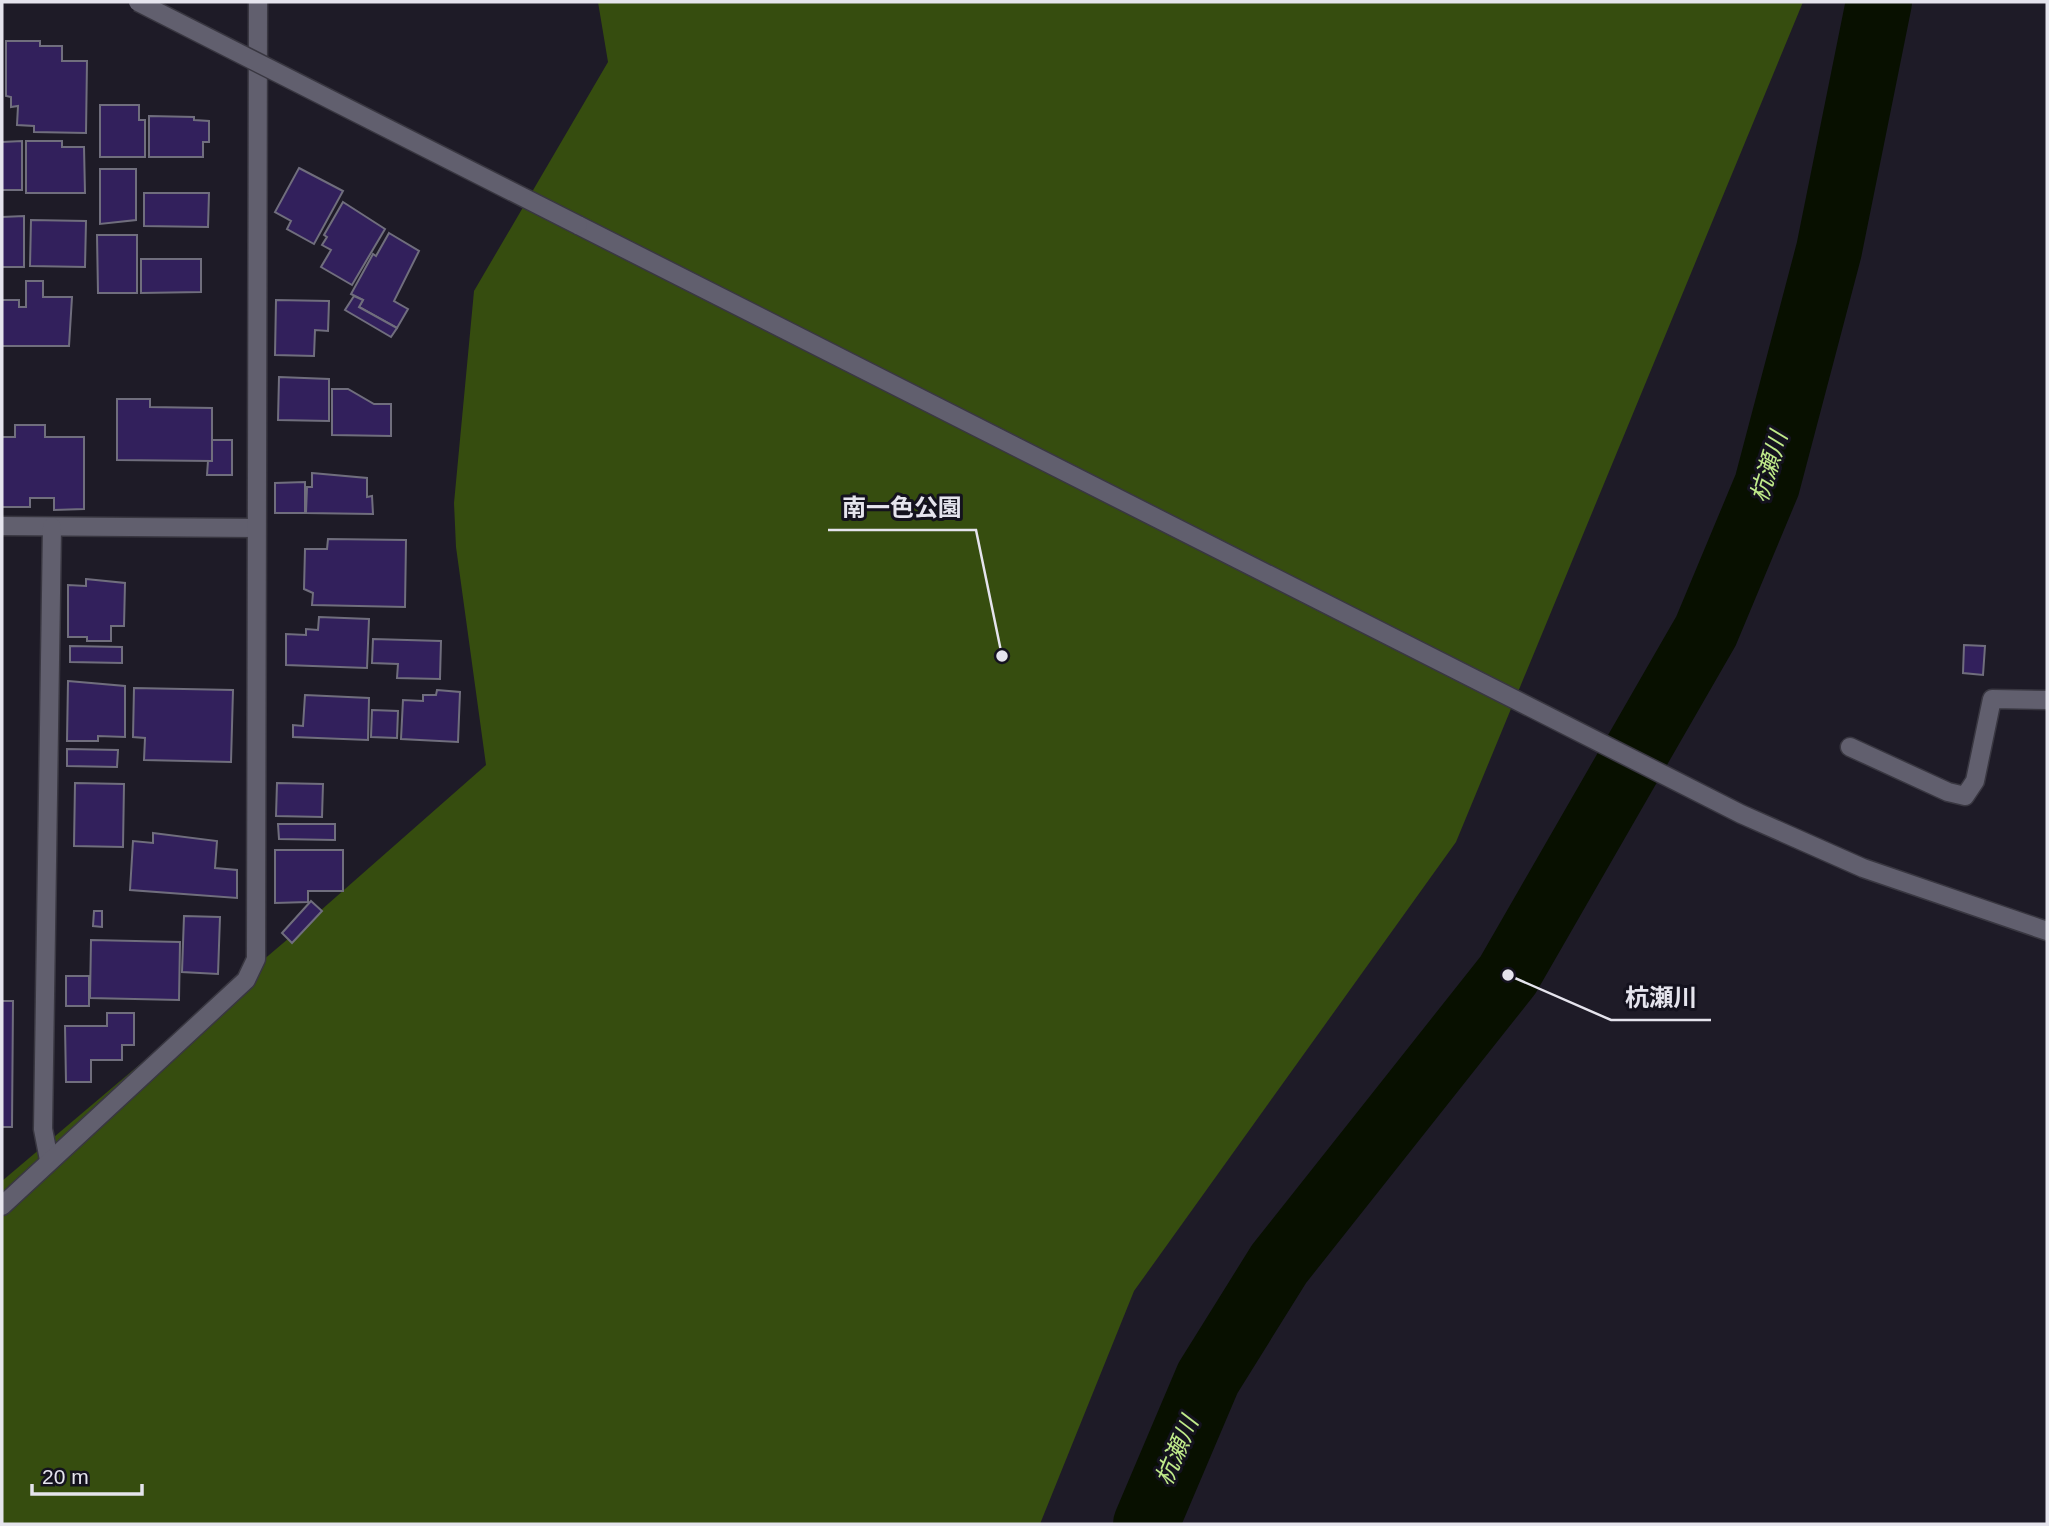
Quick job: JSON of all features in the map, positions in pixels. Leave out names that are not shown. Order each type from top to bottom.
[{"type":"street","points":[[138,2],[1741,814],[1863,868],[2047,931]]},
{"type":"street","points":[[2,1206],[246,979],[256,958],[258,2]]},
{"type":"street","points":[[2,526],[256,528]]},
{"type":"street","points":[[49,1160],[44,1129],[52,527]]},
{"type":"street","points":[[1850,747],[1948,792],[1965,796],[1975,781],[1992,699],[2047,700]]},
{"type":"green space","points":[[598,2],[1803,2],[1456,842],[1134,1291],[1040,1524],[2,1524],[2,1181],[295,933],[486,765],[456,547],[454,503],[474,291],[608,62]]},
{"type":"building","points":[[6,41],[40,41],[40,46],[62,46],[62,61],[87,61],[86,133],[34,132],[34,126],[17,125],[18,106],[11,107],[11,97],[6,96]]},
{"type":"building","points":[[100,105],[139,105],[139,120],[145,120],[145,157],[100,157]]},
{"type":"building","points":[[149,116],[194,117],[194,120],[209,121],[209,142],[203,142],[203,157],[149,157]]},
{"type":"building","points":[[22,141],[22,190],[2,190],[2,142]]},
{"type":"building","points":[[26,141],[62,141],[62,147],[84,147],[85,193],[26,193]]},
{"type":"building","points":[[299,168],[343,191],[314,244],[287,229],[291,221],[275,212]]},
{"type":"building","points":[[100,169],[136,169],[136,220],[100,224]]},
{"type":"building","points":[[144,193],[209,193],[208,227],[144,226]]},
{"type":"building","points":[[343,202],[385,229],[352,285],[321,267],[331,250],[322,245],[327,237],[324,235]]},
{"type":"building","points":[[24,216],[24,267],[2,267],[2,217]]},
{"type":"building","points":[[31,220],[86,221],[85,267],[30,266]]},
{"type":"building","points":[[389,233],[419,251],[394,301],[408,309],[397,328],[359,307],[363,300],[351,294],[373,254],[376,256]]},
{"type":"building","points":[[97,235],[137,235],[137,293],[98,293]]},
{"type":"building","points":[[141,259],[201,259],[201,292],[141,293]]},
{"type":"building","points":[[26,281],[43,281],[43,297],[72,297],[69,346],[2,346],[2,300],[19,300],[19,307],[26,307]]},
{"type":"building","points":[[354,296],[363,300],[359,307],[397,328],[391,337],[345,310]]},
{"type":"building","points":[[276,300],[329,301],[328,331],[315,330],[314,356],[275,355]]},
{"type":"building","points":[[279,377],[329,379],[329,421],[278,420]]},
{"type":"building","points":[[332,389],[348,389],[374,404],[391,404],[391,436],[332,435]]},
{"type":"building","points":[[117,399],[150,399],[150,407],[212,408],[212,461],[117,460]]},
{"type":"building","points":[[15,425],[45,425],[45,437],[84,437],[84,509],[54,510],[54,498],[30,498],[30,507],[2,507],[2,437],[15,437]]},
{"type":"building","points":[[212,440],[232,440],[232,475],[207,475],[208,461],[212,461]]},
{"type":"building","points":[[312,473],[367,478],[367,497],[372,496],[373,514],[306,513],[307,487],[312,487]]},
{"type":"building","points":[[305,482],[305,513],[275,513],[275,483]]},
{"type":"building","points":[[328,539],[406,540],[405,607],[312,605],[313,593],[304,589],[305,549],[327,549]]},
{"type":"building","points":[[86,579],[125,583],[124,626],[111,626],[111,641],[87,641],[87,637],[68,637],[68,585],[86,586]]},
{"type":"building","points":[[319,617],[369,619],[367,668],[286,665],[286,634],[306,635],[306,629],[318,630]]},
{"type":"building","points":[[373,639],[441,641],[440,679],[397,678],[398,664],[372,663]]},
{"type":"building","points":[[1964,645],[1985,646],[1983,675],[1963,673]]},
{"type":"building","points":[[70,646],[122,647],[122,663],[70,662]]},
{"type":"building","points":[[68,681],[125,686],[125,737],[98,736],[98,741],[67,741]]},
{"type":"building","points":[[134,688],[233,690],[231,762],[144,760],[145,738],[133,737]]},
{"type":"building","points":[[437,690],[460,692],[458,742],[401,739],[403,700],[423,701],[423,695],[436,695]]},
{"type":"building","points":[[305,695],[369,698],[368,740],[293,737],[293,725],[303,726]]},
{"type":"building","points":[[372,710],[398,711],[397,738],[371,737]]},
{"type":"building","points":[[67,749],[118,750],[117,767],[67,766]]},
{"type":"building","points":[[75,783],[124,784],[123,847],[74,846]]},
{"type":"building","points":[[277,783],[323,784],[322,817],[276,816]]},
{"type":"building","points":[[278,824],[335,824],[335,840],[279,839]]},
{"type":"building","points":[[153,833],[217,841],[215,868],[237,870],[237,898],[130,890],[133,841],[153,843]]},
{"type":"building","points":[[275,850],[343,850],[343,891],[308,891],[308,902],[275,903]]},
{"type":"building","points":[[311,901],[322,911],[292,943],[282,933]]},
{"type":"building","points":[[94,911],[102,911],[102,927],[93,926]]},
{"type":"building","points":[[184,916],[220,917],[218,974],[182,972]]},
{"type":"building","points":[[91,940],[180,942],[179,1000],[90,998]]},
{"type":"building","points":[[66,976],[89,976],[89,1006],[66,1006]]},
{"type":"building","points":[[2,1001],[13,1001],[12,1127],[2,1127]]},
{"type":"building","points":[[107,1013],[134,1013],[134,1045],[122,1045],[122,1060],[91,1060],[91,1082],[66,1082],[65,1026],[107,1026]]},
{"type":"waterway","name":"杭瀬川","points":[[1146,1524],[1208,1378],[1279,1264],[1508,975],[1706,631],[1767,485],[1829,250],[1879,2]]},
{"type":"place","name":"南一色公園","points":[[1002,656]]},
{"type":"place","name":"杭瀬川","points":[[1508,975]]}]
